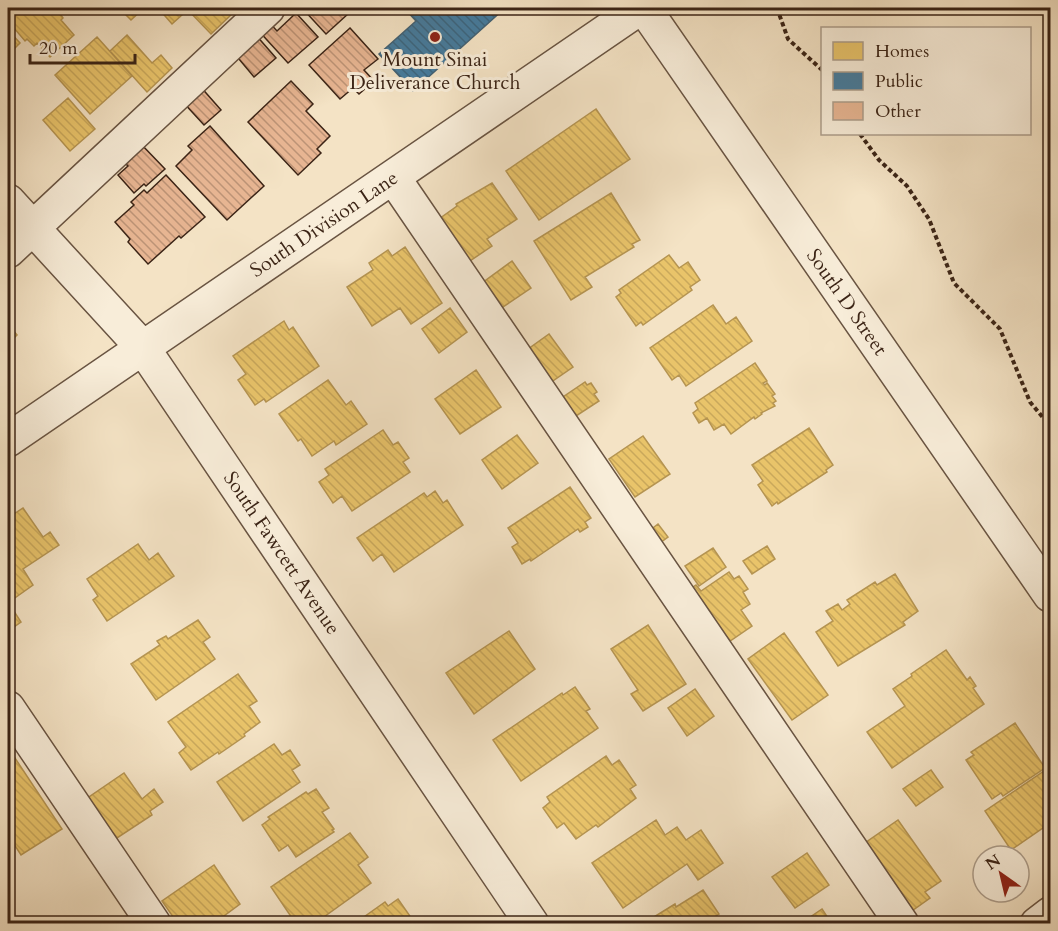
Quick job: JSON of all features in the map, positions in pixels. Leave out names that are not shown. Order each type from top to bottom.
[{"type":"street","points":[[8,251],[268,8]]},
{"type":"street","name":"South Division Lane","points":[[8,440],[642,8]]},
{"type":"street","name":"South D Street","points":[[642,8],[1050,595]]},
{"type":"street","points":[[393,177],[903,924]]},
{"type":"street","name":"South Fawcett Avenue","points":[[8,201],[142,348],[532,924]]},
{"type":"street","points":[[8,708],[154,924]]},
{"type":"street","points":[[1037,924],[1050,914]]},
{"type":"path","points":[[777,8],[788,39],[821,69]]},
{"type":"path","points":[[861,135],[879,160],[907,186],[929,219],[954,283],[1000,329],[1030,402],[1050,426]]},
{"type":"building: Homes","points":[[8,8],[56,8],[63,18],[61,20],[74,35],[50,57],[37,43],[34,46],[27,39],[25,41],[8,21]]},
{"type":"building: Homes","points":[[119,8],[144,8],[131,20]]},
{"type":"building: Homes","points":[[158,8],[176,8],[182,15],[172,24]]},
{"type":"building: Homes","points":[[186,8],[228,8],[233,13],[211,34]]},
{"type":"building: Homes","points":[[8,30],[20,43],[8,55]]},
{"type":"building: Homes","points":[[127,35],[152,63],[161,55],[172,68],[147,92],[110,51]]},
{"type":"building: Homes","points":[[97,37],[132,76],[90,114],[55,75]]},
{"type":"building: Homes","points":[[68,98],[95,129],[70,151],[43,120]]},
{"type":"building: Homes","points":[[596,109],[630,159],[539,220],[506,171]]},
{"type":"building: Homes","points":[[492,183],[517,219],[487,239],[492,246],[467,263],[439,219],[457,206],[456,204]]},
{"type":"building: Homes","points":[[611,193],[640,240],[632,244],[634,247],[585,277],[592,287],[571,300],[534,241]]},
{"type":"building: Homes","points":[[405,247],[442,303],[411,324],[400,308],[372,326],[347,287],[373,270],[369,263],[388,250],[392,256]]},
{"type":"building: Homes","points":[[669,255],[679,268],[688,262],[700,280],[690,287],[692,290],[643,325],[641,322],[636,326],[616,297],[621,293],[619,290]]},
{"type":"building: Homes","points":[[512,261],[531,288],[500,309],[482,283]]},
{"type":"building: Homes","points":[[713,305],[726,324],[736,317],[752,341],[686,386],[679,375],[672,380],[650,348]]},
{"type":"building: Homes","points":[[450,308],[467,332],[439,353],[422,329]]},
{"type":"building: Homes","points":[[284,321],[289,330],[293,327],[319,366],[266,402],[264,399],[255,405],[238,380],[246,374],[233,356]]},
{"type":"building: Homes","points":[[8,324],[17,335],[8,344]]},
{"type":"building: Homes","points":[[549,334],[573,367],[547,385],[524,352]]},
{"type":"building: Homes","points":[[755,363],[767,381],[763,383],[765,385],[767,383],[775,394],[772,396],[776,401],[773,403],[775,406],[755,419],[754,417],[731,434],[724,424],[714,430],[707,418],[699,423],[693,413],[698,409],[695,403]]},
{"type":"building: Homes","points":[[476,370],[501,407],[460,434],[435,399]]},
{"type":"building: Homes","points":[[328,380],[346,405],[351,401],[367,424],[336,445],[334,441],[312,456],[301,439],[298,441],[279,414]]},
{"type":"building: Homes","points":[[585,382],[587,385],[591,383],[597,392],[594,394],[599,401],[573,418],[560,399]]},
{"type":"building: Homes","points":[[809,428],[833,465],[826,470],[827,472],[772,506],[758,485],[763,481],[752,465]]},
{"type":"building: Homes","points":[[383,430],[393,445],[398,442],[409,458],[403,462],[410,472],[352,511],[342,496],[333,503],[319,482],[329,475],[325,469]]},
{"type":"building: Homes","points":[[517,435],[538,463],[502,489],[482,460]]},
{"type":"building: Homes","points":[[643,436],[670,474],[635,497],[609,459]]},
{"type":"building: Homes","points":[[570,487],[591,518],[585,522],[588,527],[580,532],[578,529],[531,561],[530,559],[522,564],[512,547],[518,543],[508,528]]},
{"type":"building: Homes","points":[[435,491],[443,503],[447,500],[463,525],[394,572],[382,554],[373,561],[357,538],[424,493],[427,497]]},
{"type":"building: Homes","points":[[23,508],[43,537],[50,532],[59,545],[23,569],[33,585],[12,600],[8,593],[8,518]]},
{"type":"building: Homes","points":[[658,524],[668,537],[653,548],[644,535]]},
{"type":"building: Homes","points":[[138,544],[149,560],[158,553],[174,576],[107,621],[93,600],[98,596],[87,579]]},
{"type":"building: Homes","points":[[767,546],[775,559],[752,574],[743,561]]},
{"type":"building: Homes","points":[[713,548],[726,567],[699,586],[685,566]]},
{"type":"building: Homes","points":[[729,572],[734,579],[739,576],[748,589],[743,592],[750,604],[741,610],[752,626],[720,648],[683,594],[696,585],[701,591]]},
{"type":"building: Homes","points":[[895,574],[918,611],[903,622],[905,625],[838,666],[816,632],[833,621],[826,611],[838,604],[842,610],[850,604],[847,600],[875,582],[877,585]]},
{"type":"building: Homes","points":[[8,602],[21,622],[8,631]]},
{"type":"building: Homes","points":[[198,620],[210,637],[203,642],[215,659],[156,700],[131,664],[160,645],[157,641],[166,636],[168,639]]},
{"type":"building: Homes","points":[[648,625],[686,684],[643,711],[631,694],[638,690],[611,649]]},
{"type":"building: Homes","points":[[509,631],[535,669],[474,714],[446,673]]},
{"type":"building: Homes","points":[[784,633],[828,695],[792,720],[748,659]]},
{"type":"building: Homes","points":[[946,650],[967,680],[970,677],[976,686],[973,688],[984,704],[892,768],[867,732],[905,706],[893,689]]},
{"type":"building: Homes","points":[[238,674],[257,701],[249,706],[260,722],[244,734],[245,736],[191,770],[179,753],[186,747],[168,722]]},
{"type":"building: Homes","points":[[575,687],[590,709],[586,711],[598,728],[521,781],[493,740],[562,693],[563,695]]},
{"type":"building: Homes","points":[[695,689],[714,716],[687,736],[668,708]]},
{"type":"building: Homes","points":[[1015,723],[1045,768],[1003,796],[1001,793],[992,799],[966,760],[974,755],[971,752]]},
{"type":"building: Homes","points":[[274,744],[282,755],[290,750],[300,765],[292,770],[300,782],[243,821],[217,782]]},
{"type":"building: Homes","points":[[9,749],[62,829],[21,855],[8,835],[10,832],[8,828]]},
{"type":"building: Homes","points":[[606,756],[612,765],[619,760],[636,785],[630,789],[636,798],[598,827],[596,825],[576,839],[564,823],[557,828],[543,808],[550,802],[547,797]]},
{"type":"building: Homes","points":[[931,770],[943,787],[916,806],[903,789]]},
{"type":"building: Homes","points":[[1044,771],[1050,780],[1050,823],[1020,844],[1007,844],[985,811]]},
{"type":"building: Homes","points":[[124,773],[142,799],[154,789],[163,802],[150,811],[152,815],[114,840],[86,799]]},
{"type":"building: Homes","points":[[316,789],[329,808],[322,812],[334,832],[296,857],[288,845],[279,851],[262,825],[270,819],[268,817],[306,792],[308,794]]},
{"type":"building: Homes","points":[[656,820],[665,835],[677,827],[686,840],[701,830],[723,863],[698,880],[687,864],[623,908],[592,863]]},
{"type":"building: Homes","points":[[898,820],[941,881],[925,892],[930,898],[909,913],[862,845]]},
{"type":"building: Homes","points":[[350,833],[368,857],[358,865],[371,883],[314,924],[296,924],[271,887]]},
{"type":"building: Homes","points":[[807,853],[829,885],[795,908],[772,877]]},
{"type":"building: Homes","points":[[214,865],[240,904],[213,924],[178,924],[162,901]]},
{"type":"building: Homes","points":[[703,890],[719,914],[713,918],[717,924],[652,924],[649,920],[675,904],[676,907]]},
{"type":"building: Homes","points":[[398,899],[412,919],[405,924],[354,924],[385,902],[388,906]]},
{"type":"building: Homes","points":[[822,909],[832,924],[800,924]]},
{"type":"building: Public","name":"Mount Sinai Deliverance Church","points":[[404,8],[505,8],[413,91],[379,54],[416,21]]},
{"type":"building: Other","points":[[302,8],[344,8],[349,13],[326,34]]},
{"type":"building: Other","points":[[296,13],[318,37],[288,63],[257,29],[267,20],[277,31]]},
{"type":"building: Other","points":[[350,28],[378,59],[364,70],[374,81],[359,94],[353,88],[340,99],[309,65]]},
{"type":"building: Other","points":[[255,34],[276,58],[254,77],[234,53]]},
{"type":"building: Other","points":[[291,81],[313,104],[306,111],[330,136],[317,149],[321,153],[298,175],[248,122]]},
{"type":"building: Other","points":[[199,85],[221,110],[204,125],[182,101]]},
{"type":"building: Other","points":[[210,126],[264,186],[227,220],[176,166],[192,150],[188,146]]},
{"type":"building: Other","points":[[140,143],[165,169],[146,186],[144,184],[134,193],[118,175],[128,166],[122,160]]},
{"type":"building: Other","points":[[166,175],[205,217],[181,238],[179,236],[148,264],[128,242],[130,239],[115,222],[134,205],[131,202],[144,190],[147,193]]},
{"type":"place","name":"Mount Sinai Deliverance Church","points":[[435,37]]}]
